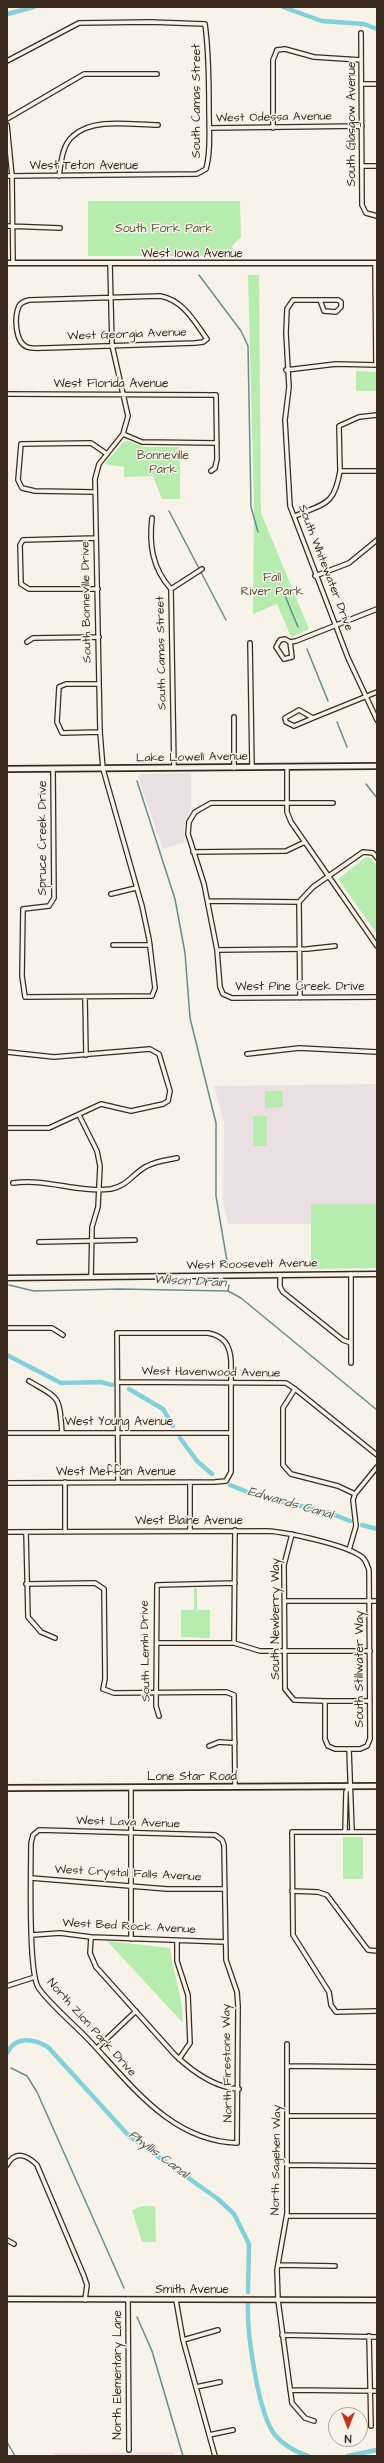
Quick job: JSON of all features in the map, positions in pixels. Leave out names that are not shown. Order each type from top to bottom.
[{"type":"main road","name":"Lake Lowell Avenue","points":[[7,769],[377,766]]},
{"type":"main road","name":"Lone Star Road","points":[[7,1788],[377,1786]]},
{"type":"street","name":"South Camas Street","points":[[7,61],[78,23],[143,22],[205,24],[209,49],[209,158],[206,170],[197,174],[160,176]]},
{"type":"street","name":"South Glasgow Avenue","points":[[361,33],[362,206],[366,213],[377,216]]},
{"type":"street","points":[[273,128],[273,60],[276,48],[314,57],[361,60]]},
{"type":"street","points":[[7,119],[84,74],[157,74]]},
{"type":"street","points":[[362,84],[377,84]]},
{"type":"street","points":[[7,125],[12,176],[13,263]]},
{"type":"street","points":[[59,176],[66,147],[73,136],[85,129],[98,125],[158,125]]},
{"type":"street","name":"West Odessa Avenue","points":[[209,128],[362,126]]},
{"type":"street","points":[[362,166],[377,166]]},
{"type":"street","name":"West Teton Avenue","points":[[7,176],[160,176]]},
{"type":"street","points":[[7,226],[60,228]]},
{"type":"street","name":"West Iowa Avenue","points":[[7,263],[376,263]]},
{"type":"street","points":[[286,370],[336,364],[376,365],[376,263]]},
{"type":"street","name":"South Bonneville Drive","points":[[85,998],[147,997],[154,994],[150,945],[103,769],[100,732],[98,588],[94,492],[96,470],[123,434],[128,416],[112,345],[110,264]]},
{"type":"street","name":"West Georgia Avenue","points":[[110,296],[160,296],[175,300],[207,339],[203,342],[195,343],[46,348],[28,347],[20,342],[17,312],[22,303],[43,298],[110,296]]},
{"type":"street","name":"South Whitewater Drive","points":[[320,300],[293,300],[287,309],[286,370],[289,386],[285,420],[290,506],[295,516],[315,576],[337,624],[366,697],[377,720]]},
{"type":"street","points":[[320,300],[338,300],[341,302],[341,307],[336,312],[324,311],[320,300]]},
{"type":"street","name":"West Florida Avenue","points":[[7,394],[123,393],[216,395],[217,443]]},
{"type":"street","points":[[295,516],[330,501],[337,490],[340,471],[339,426],[359,416],[377,414]]},
{"type":"street","points":[[123,434],[142,442],[217,443],[217,459],[215,468],[211,471]]},
{"type":"street","points":[[94,492],[35,491],[22,488],[18,480],[21,444],[91,443],[107,454]]},
{"type":"street","points":[[340,471],[377,471]]},
{"type":"street","name":"South Camas Street","points":[[152,518],[151,534],[154,563],[162,579],[171,589],[174,768]]},
{"type":"street","points":[[96,538],[23,540],[20,545],[21,584],[29,589],[98,588]]},
{"type":"street","points":[[315,576],[349,563],[377,540]]},
{"type":"street","points":[[171,589],[202,569]]},
{"type":"street","points":[[290,642],[377,609]]},
{"type":"street","points":[[27,642],[33,638],[99,636]]},
{"type":"street","points":[[285,639],[290,642],[292,657],[284,659],[276,647],[278,643],[285,639]]},
{"type":"street","points":[[250,643],[252,767]]},
{"type":"street","points":[[99,684],[66,684],[59,687],[57,722],[62,733],[100,732]]},
{"type":"street","points":[[313,718],[299,710],[286,718],[286,722],[294,726],[377,692]]},
{"type":"street","points":[[234,716],[234,768]]},
{"type":"street","points":[[287,767],[287,802],[291,822],[377,946]]},
{"type":"street","name":"Spruce Creek Drive","points":[[53,769],[54,898],[49,906],[23,909],[22,976],[25,997],[85,998]]},
{"type":"street","points":[[333,803],[210,803],[202,806],[189,822],[188,834],[208,901],[217,950],[300,950],[335,946]]},
{"type":"street","points":[[193,852],[286,851],[305,842]]},
{"type":"street","points":[[300,998],[300,902],[304,894],[363,852],[373,853],[377,858]]},
{"type":"street","points":[[111,894],[136,888]]},
{"type":"street","points":[[208,901],[300,902]]},
{"type":"street","points":[[113,945],[150,945]]},
{"type":"street","name":"West Pine Creek Drive","points":[[217,950],[220,987],[223,994],[232,998],[377,997]]},
{"type":"street","points":[[85,998],[86,1055]]},
{"type":"street","points":[[247,1054],[299,1048],[377,1052]]},
{"type":"street","points":[[7,1052],[54,1057],[144,1049],[155,1051],[164,1066],[170,1096],[163,1104],[144,1109],[131,1110],[101,1104],[49,1128],[7,1128]]},
{"type":"street","points":[[79,1115],[97,1151],[99,1189],[91,1241],[91,1277]]},
{"type":"street","points":[[13,1183],[41,1181],[71,1188],[99,1189],[125,1185],[146,1166],[177,1158]]},
{"type":"street","points":[[39,1242],[135,1240]]},
{"type":"street","points":[[351,1274],[352,1363]]},
{"type":"street","name":"West Roosevelt Avenue","points":[[7,1278],[377,1274]]},
{"type":"street","points":[[280,1275],[280,1283],[283,1292],[343,1340],[351,1343]]},
{"type":"street","points":[[7,1328],[52,1328],[63,1335]]},
{"type":"street","points":[[118,1482],[117,1333],[208,1333],[222,1338],[230,1350],[231,1432]]},
{"type":"street","points":[[29,1381],[56,1397],[60,1405],[62,1432]]},
{"type":"street","name":"West Havenwood Avenue","points":[[117,1382],[277,1382],[295,1389],[377,1454]]},
{"type":"street","points":[[295,1389],[283,1408],[283,1465],[286,1470],[292,1474],[338,1486],[355,1494]]},
{"type":"street","name":"West Young Avenue","points":[[7,1433],[231,1432]]},
{"type":"street","name":"West Meffan Avenue","points":[[7,1483],[226,1481],[231,1472],[231,1432]]},
{"type":"street","points":[[349,1550],[356,1526],[355,1494],[377,1467]]},
{"type":"street","points":[[65,1482],[65,1532]]},
{"type":"street","points":[[190,1482],[190,1531]]},
{"type":"street","points":[[234,1530],[234,1643]]},
{"type":"street","name":"West Blaine Avenue","points":[[7,1532],[267,1531],[292,1534],[349,1550],[358,1554],[366,1561]]},
{"type":"street","points":[[26,1532],[26,1584],[28,1618],[41,1632],[55,1638]]},
{"type":"street","name":"South Newberry Way","points":[[292,1534],[285,1556],[284,1601],[286,1689],[289,1696],[300,1701],[325,1701]]},
{"type":"street","name":"South Stillwater Way","points":[[349,1749],[367,1746],[370,1739],[370,1601],[369,1570],[366,1561]]},
{"type":"street","points":[[26,1584],[95,1583],[104,1589],[106,1679],[103,1689],[114,1693],[156,1691],[226,1692],[234,1695],[235,1786]]},
{"type":"street","name":"South Lemhi Drive","points":[[160,1716],[156,1706],[157,1585],[235,1583]]},
{"type":"street","points":[[284,1601],[377,1601]]},
{"type":"street","points":[[157,1643],[234,1643],[253,1650],[370,1651]]},
{"type":"street","points":[[345,1831],[346,1792],[349,1786],[349,1749],[335,1749],[328,1746],[325,1739],[325,1701],[370,1701]]},
{"type":"street","points":[[209,1746],[219,1742],[235,1743]]},
{"type":"street","points":[[349,1786],[352,1792],[352,1831]]},
{"type":"street","points":[[131,1787],[131,1939]]},
{"type":"street","name":"West Lava Avenue","points":[[33,1835],[39,1830],[130,1834],[215,1835],[222,1840]]},
{"type":"street","points":[[377,1832],[292,1832],[293,1935],[329,1992],[331,2005],[336,2012],[377,2011]]},
{"type":"street","name":"North Zion Park Drive","points":[[33,1835],[31,1843],[32,1935],[35,1977],[38,1987],[96,2048],[135,2092],[154,2110],[182,2127],[212,2141],[237,2144]]},
{"type":"street","name":"North Firestone Way","points":[[222,1840],[224,1845],[226,1960],[237,1992],[239,2090],[237,2144]]},
{"type":"street","name":"West Crystal Falls Avenue","points":[[31,1878],[130,1887],[225,1889]]},
{"type":"street","points":[[292,1892],[318,1892],[327,1895],[368,1950],[377,1950]]},
{"type":"street","name":"West Bed Rock Avenue","points":[[32,1935],[60,1933],[92,1937],[225,1942]]},
{"type":"street","points":[[92,1937],[92,1960],[179,2059],[187,2067],[221,2087],[239,2090]]},
{"type":"street","points":[[177,1941],[177,1961],[188,1994],[190,2028],[190,2042],[179,2059]]},
{"type":"street","points":[[7,1986],[35,1977]]},
{"type":"street","points":[[96,2048],[136,2011]]},
{"type":"street","name":"North Sagehen Way","points":[[287,2044],[287,2216],[278,2265],[278,2300],[290,2390],[294,2406],[305,2418],[314,2421]]},
{"type":"street","points":[[287,2066],[377,2067]]},
{"type":"street","points":[[287,2116],[377,2116]]},
{"type":"street","points":[[7,2165],[13,2158],[20,2154],[28,2156],[36,2165],[84,2276],[87,2285],[85,2300]]},
{"type":"street","points":[[287,2165],[377,2166]]},
{"type":"street","points":[[287,2216],[377,2216]]},
{"type":"street","points":[[7,2240],[14,2244]]},
{"type":"street","points":[[278,2265],[335,2266]]},
{"type":"street","name":"Smith Avenue","points":[[7,2299],[377,2300]]},
{"type":"street","name":"North Elementary Lane","points":[[128,2300],[129,2450]]},
{"type":"street","points":[[176,2300],[183,2340],[215,2456]]},
{"type":"street","points":[[183,2340],[218,2330]]},
{"type":"street","points":[[282,2335],[377,2337]]},
{"type":"street","points":[[369,2336],[371,2426]]},
{"type":"street","points":[[196,2387],[220,2382]]},
{"type":"street","points":[[290,2390],[377,2391]]},
{"type":"street","points":[[209,2435],[233,2430]]},
{"type":"shaded area","points":[[191,773],[191,809],[184,826],[185,842],[163,849],[138,777],[140,774]]},
{"type":"shaded area","points":[[377,1084],[377,1204],[311,1204],[311,1224],[228,1224],[223,1201],[224,1123],[214,1086]]},
{"type":"shaded area","points":[[174,2452],[175,2456],[53,2456],[53,2453]]},
{"type":"green space","name":"South Fork Park","points":[[88,201],[240,201],[241,237],[232,246],[236,256],[88,256]]},
{"type":"green space","name":"Fall River Park","points":[[248,275],[259,275],[261,513],[309,629],[291,637],[277,604],[253,614],[254,501]]},
{"type":"green space","points":[[356,371],[377,372],[377,391],[356,391]]},
{"type":"green space","name":"Bonneville Park","points":[[128,441],[145,447],[180,447],[180,499],[162,499],[153,476],[124,477],[124,467],[105,464],[123,442]]},
{"type":"green space","points":[[366,857],[371,858],[377,866],[377,934],[338,879]]},
{"type":"green space","points":[[265,1091],[283,1091],[283,1107],[265,1108]]},
{"type":"green space","points":[[253,1116],[267,1116],[267,1146],[253,1146]]},
{"type":"green space","points":[[311,1204],[377,1204],[377,1268],[311,1269]]},
{"type":"green space","points":[[194,1588],[197,1588],[197,1610],[210,1610],[210,1638],[181,1637],[181,1610],[194,1610]]},
{"type":"green space","points":[[343,1837],[363,1837],[363,1879],[343,1879]]},
{"type":"green space","points":[[107,1941],[170,1948],[180,1994],[183,2023]]},
{"type":"green space","points":[[142,2206],[155,2206],[156,2242],[142,2242],[132,2210]]},
{"type":"waterway","name":"Edwards Canal","points":[[7,14],[34,7]]},
{"type":"waterway","name":"Edwards Canal","points":[[283,7],[322,21],[364,24],[377,29]]},
{"type":"waterway","points":[[199,275],[241,331],[248,346],[251,507],[258,532]]},
{"type":"waterway","points":[[169,511],[226,620]]},
{"type":"waterway","points":[[281,586],[298,627]]},
{"type":"waterway","points":[[307,649],[328,701]]},
{"type":"waterway","points":[[337,722],[347,747]]},
{"type":"waterway","points":[[137,781],[175,899],[185,953],[190,1018],[216,1123],[216,1196],[228,1267]]},
{"type":"waterway","points":[[366,784],[377,798]]},
{"type":"waterway","name":"Wilson Drain","points":[[9,1285],[34,1291],[120,1289],[228,1291],[241,1298],[377,1410]]},
{"type":"waterway","name":"Wilson Drain","points":[[228,1291],[229,1285]]},
{"type":"waterway","name":"Edwards Canal","points":[[7,1355],[61,1383],[101,1382],[112,1385]]},
{"type":"waterway","name":"Edwards Canal","points":[[129,1389],[163,1409],[173,1426]]},
{"type":"waterway","name":"Edwards Canal","points":[[180,1438],[197,1461],[212,1474]]},
{"type":"waterway","name":"Edwards Canal","points":[[230,1485],[255,1495],[330,1513],[350,1521]]},
{"type":"waterway","name":"Edwards Canal","points":[[362,1525],[377,1529]]},
{"type":"waterway","name":"Phyllis Canal","points":[[7,2053],[15,2043],[26,2040],[37,2042],[48,2047],[129,2136],[218,2199],[234,2214],[249,2244],[248,2292]]},
{"type":"waterway","points":[[11,2068],[27,2076],[37,2092],[124,2288]]},
{"type":"waterway","name":"Phyllis Canal","points":[[248,2305],[249,2334],[263,2410],[275,2435],[286,2445],[308,2456]]},
{"type":"waterway","points":[[137,2317],[152,2351],[183,2456]]},
{"type":"waterway","points":[[7,2442],[15,2456]]},
{"type":"waterway","name":"Phyllis Canal","points":[[347,2456],[377,2450]]}]
